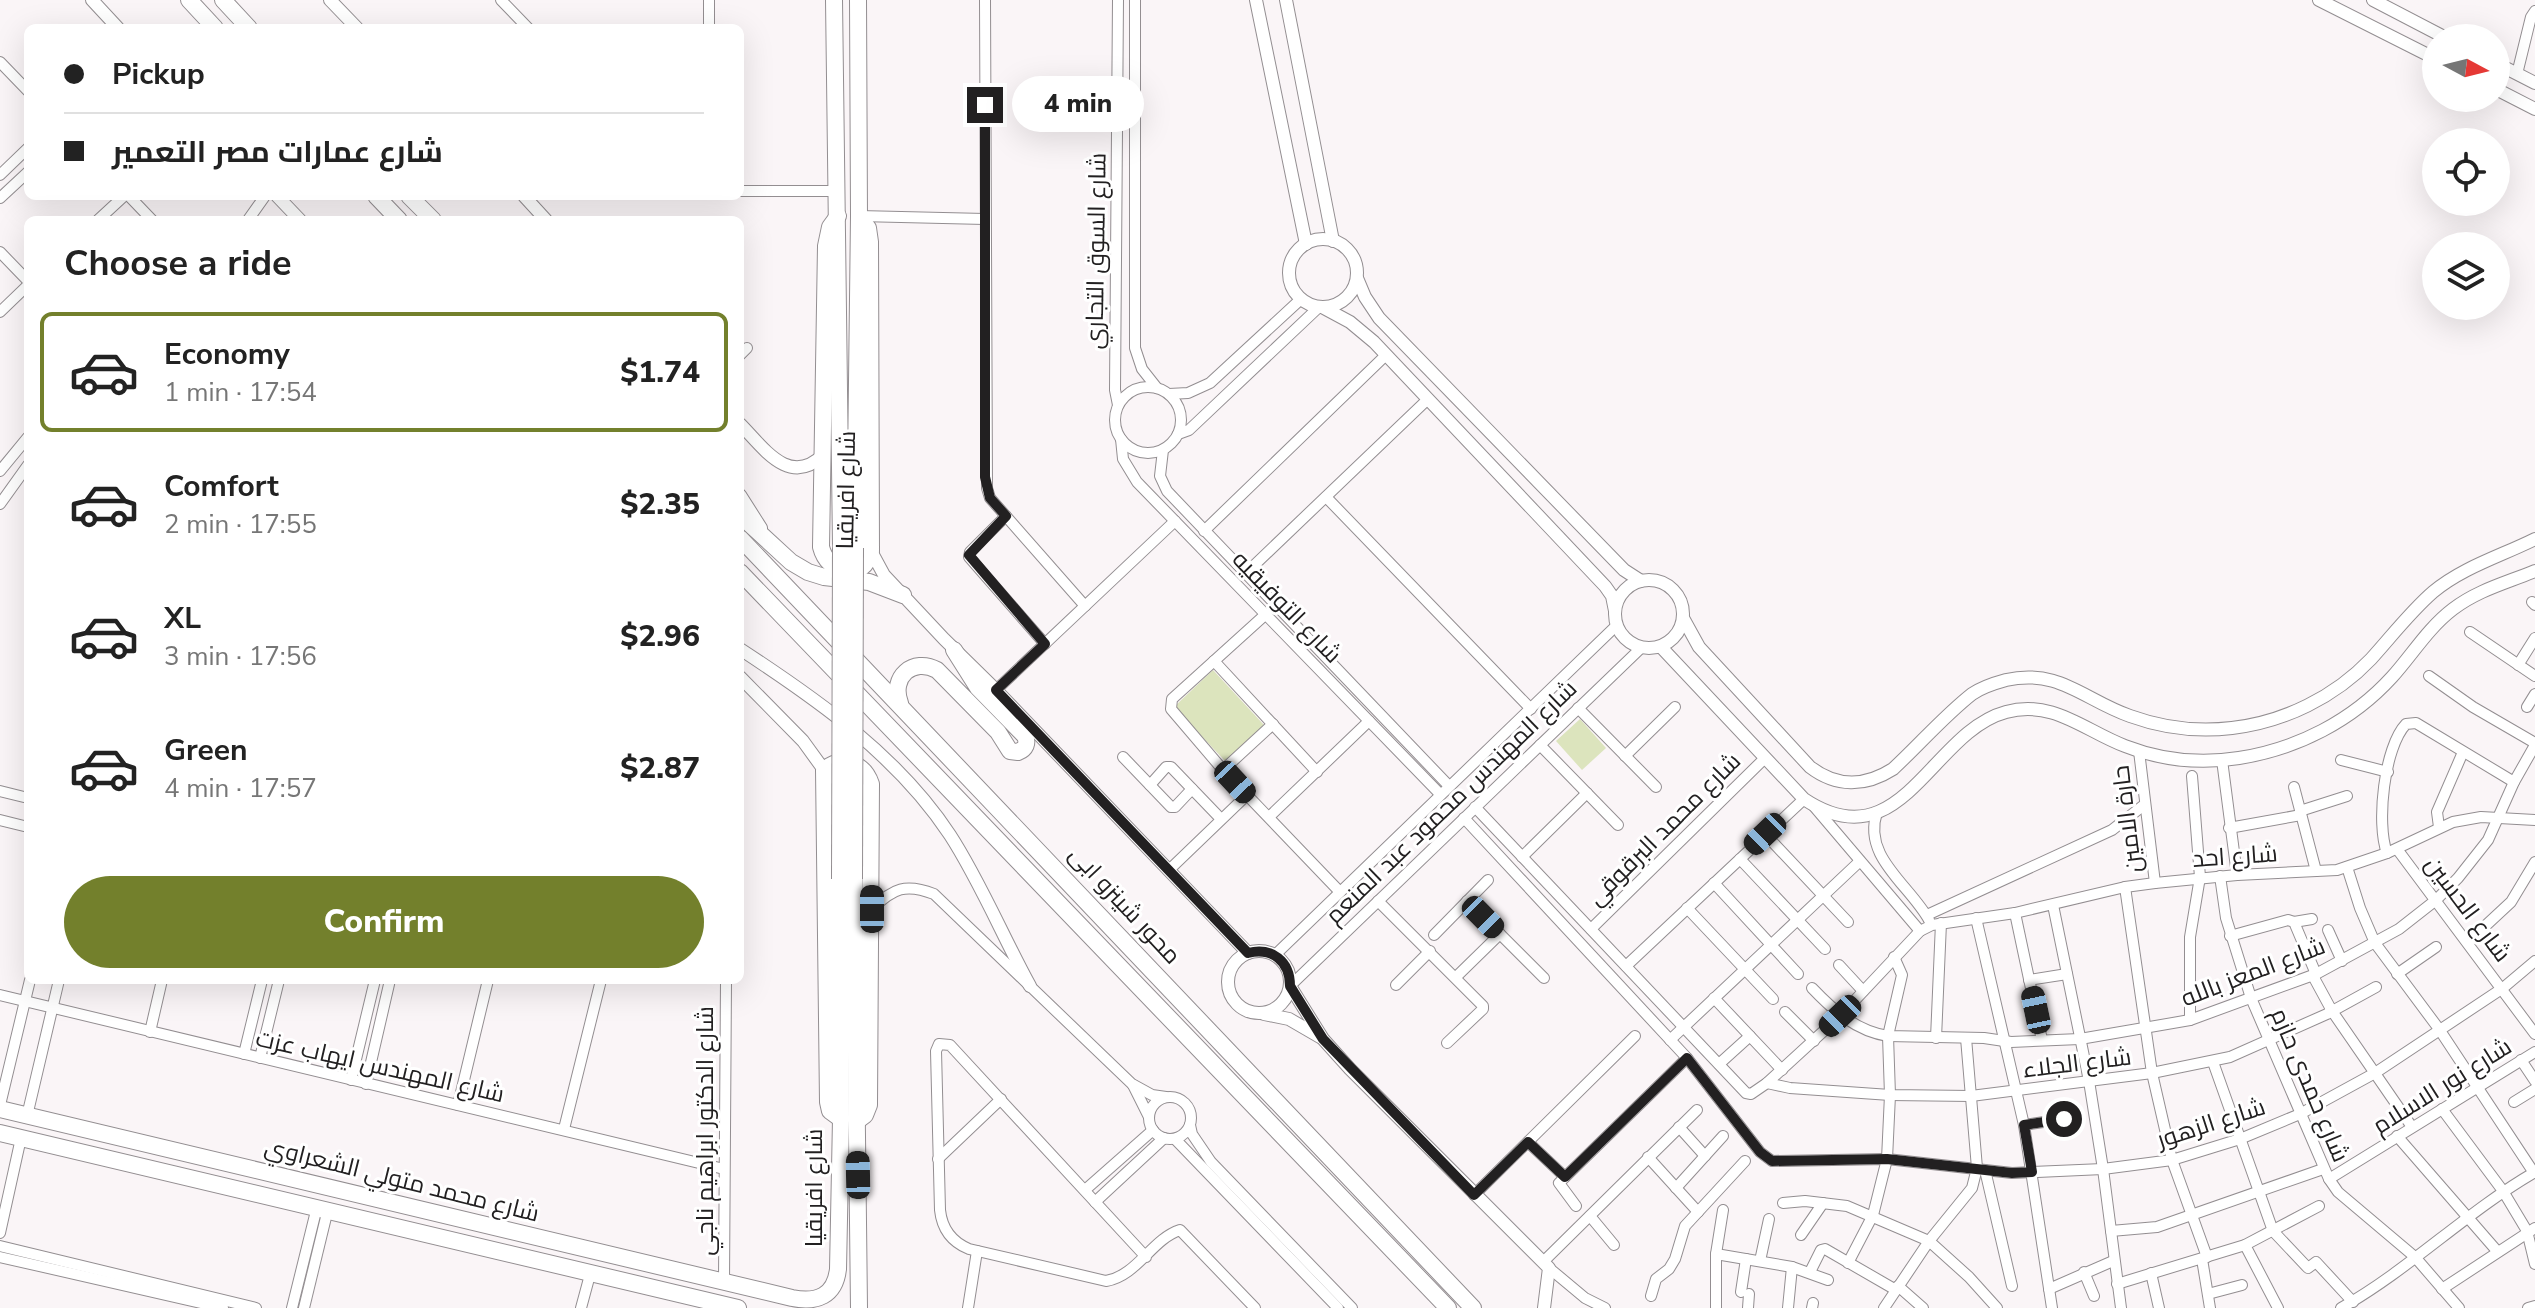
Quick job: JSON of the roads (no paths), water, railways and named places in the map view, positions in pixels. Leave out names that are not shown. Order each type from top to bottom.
[{"type":"main road","points":[[189,0],[211,24]]},
{"type":"main road","points":[[223,0],[245,24]]},
{"type":"main road","name":"شارع افريقيا","points":[[834,0],[838,216],[830,227],[826,246],[821,547],[836,569],[853,571],[869,562],[871,551],[870,242],[868,228],[859,216],[858,0]]},
{"type":"main road","points":[[380,200],[395,216]]},
{"type":"main road","points":[[413,200],[429,216]]},
{"type":"main road","points":[[838,216],[849,1120]]},
{"type":"main road","points":[[849,1120],[859,216]]},
{"type":"main road","points":[[744,519],[791,562],[808,572],[869,582],[903,595]]},
{"type":"main road","name":"محور شينزو ابى","points":[[744,542],[1473,1308]]},
{"type":"main road","name":"محور شينزو ابى","points":[[744,576],[1448,1308]]},
{"type":"main road","points":[[900,704],[896,694],[900,678],[912,667],[927,666],[937,670],[992,725],[1010,751],[1024,749],[1025,736],[978,688],[954,650]]},
{"type":"main road","name":"شارع افريقيا","points":[[836,763],[854,764],[863,770],[871,784],[869,1105],[865,1115],[849,1120],[830,1111],[828,1102],[824,770],[836,763]]},
{"type":"main road","name":"شارع محمد متولي الشعراوي","points":[[0,1107],[27,1116],[792,1298]]},
{"type":"main road","name":"شارع افريقيا","points":[[792,1298],[814,1300],[824,1296],[837,1279],[849,1120]]},
{"type":"main road","name":"شارع افريقيا","points":[[849,1120],[859,1308]]},
{"type":"main road","name":"شارع محمد متولي الشعراوي","points":[[0,1133],[738,1308]]},
{"type":"main road","points":[[108,1159],[117,1146],[113,1135]]},
{"type":"main road","points":[[135,1166],[133,1153],[139,1141]]},
{"type":"street","points":[[92,0],[114,24]]},
{"type":"street","points":[[330,0],[353,24]]},
{"type":"street","points":[[501,0],[524,24]]},
{"type":"street","points":[[709,0],[709,24]]},
{"type":"street","points":[[985,0],[985,477],[990,498],[1085,606]]},
{"type":"street","name":"شارع السوق التجاري","points":[[1118,0],[1115,390],[1118,405]]},
{"type":"street","name":"شارع السوق التجاري","points":[[1135,0],[1135,348],[1142,369],[1157,388]]},
{"type":"street","points":[[1256,0],[1306,244]]},
{"type":"street","points":[[1286,0],[1333,241]]},
{"type":"street","points":[[2319,0],[2422,52]]},
{"type":"street","points":[[2373,0],[2422,26]]},
{"type":"street","points":[[2517,74],[2535,11]]},
{"type":"street","points":[[2,67],[24,87]]},
{"type":"street","points":[[2510,70],[2535,83]]},
{"type":"street","points":[[2510,96],[2535,109]]},
{"type":"street","points":[[0,175],[24,152]]},
{"type":"street","points":[[0,198],[24,176]]},
{"type":"street","points":[[744,191],[837,191]]},
{"type":"street","points":[[103,216],[121,200]]},
{"type":"street","points":[[130,200],[148,216]]},
{"type":"street","points":[[281,200],[295,216]]},
{"type":"street","points":[[528,200],[542,216]]},
{"type":"street","points":[[859,216],[985,219]]},
{"type":"street","points":[[1641,581],[1624,570],[1379,318],[1365,297],[1352,255],[1333,241],[1324,239],[1306,244],[1299,250],[1290,266],[1291,284],[1301,299],[1359,328],[1386,355],[1605,586],[1612,596],[1617,625],[1626,639],[1641,648],[1661,647],[1678,633],[1683,618]]},
{"type":"street","points":[[0,252],[24,279]]},
{"type":"street","points":[[1301,299],[1210,383],[1188,393],[1169,394],[1157,388],[1134,390],[1118,405],[1115,417],[1121,439],[1135,451],[1154,453],[1163,450],[1178,434],[1189,430],[1322,308],[1346,299],[1357,278]]},
{"type":"street","points":[[0,312],[24,287]]},
{"type":"street","points":[[1204,531],[1386,355]]},
{"type":"street","points":[[1169,394],[1180,413],[1178,434]]},
{"type":"street","points":[[1245,574],[1428,399]]},
{"type":"street","points":[[744,428],[782,465],[803,467],[823,455]]},
{"type":"street","name":"شارع التوفيقيه","points":[[1121,439],[1123,459],[1131,475],[1440,794]]},
{"type":"street","points":[[0,471],[24,442]]},
{"type":"street","name":"شارع التوفيقيه","points":[[1163,450],[1159,467],[1162,484],[1449,786]]},
{"type":"street","points":[[0,504],[24,471]]},
{"type":"street","points":[[1326,497],[1531,709]]},
{"type":"street","points":[[744,501],[769,541]]},
{"type":"street","points":[[1006,516],[970,552],[969,557],[1045,644]]},
{"type":"street","points":[[996,690],[1175,521]]},
{"type":"street","points":[[1615,611],[1623,592],[1641,581],[1668,585],[1680,600],[1683,618],[1699,647],[1810,767],[1833,780],[1860,783],[1893,769],[1973,694],[2015,678],[2059,681],[2129,716],[2169,727],[2232,728],[2284,716],[2327,695],[2357,672],[2420,604],[2449,580],[2535,539]]},
{"type":"street","points":[[871,551],[879,568],[954,650],[1248,953]]},
{"type":"street","points":[[1808,802],[1842,815],[1877,812],[1901,800],[1977,726],[2017,709],[2032,708],[2061,714],[2099,735],[2139,751],[2184,760],[2222,760],[2286,746],[2340,721],[2381,689],[2437,623],[2454,608],[2487,588],[2535,571]]},
{"type":"street","points":[[1266,614],[1172,699],[1173,713],[1340,892]]},
{"type":"street","name":"شارع المهندس محمود عبد المنعم","points":[[1275,955],[1617,625]]},
{"type":"street","points":[[2470,632],[2535,676]]},
{"type":"street","points":[[2518,665],[2535,638]]},
{"type":"street","points":[[1661,647],[1808,802],[1920,931]]},
{"type":"street","name":"شارع المهندس محمود عبد المنعم","points":[[1290,986],[1641,648]]},
{"type":"street","points":[[744,652],[859,735],[916,790],[962,854],[1030,986]]},
{"type":"street","points":[[1214,661],[1317,772]]},
{"type":"street","points":[[2429,676],[2535,744]]},
{"type":"street","points":[[744,681],[803,741],[824,770]]},
{"type":"street","points":[[2527,707],[2535,694]]},
{"type":"street","points":[[1625,756],[1675,707]]},
{"type":"street","points":[[1578,708],[1656,787]]},
{"type":"street","points":[[1269,817],[1369,721]]},
{"type":"street","points":[[2392,851],[2382,822],[2388,772],[2402,728],[2411,722],[2514,782]]},
{"type":"street","points":[[1223,770],[1273,724]]},
{"type":"street","name":"شارع المعز بالله","points":[[1812,988],[1840,1016],[1873,1034],[1888,1036],[2005,1041],[2080,1039],[2190,1020],[2314,975],[2399,929],[2436,900],[2477,855],[2535,744]]},
{"type":"street","points":[[1540,745],[1618,825]]},
{"type":"street","points":[[1405,758],[1414,750]]},
{"type":"street","name":"حارة الامين","points":[[2139,751],[2155,883]]},
{"type":"street","points":[[2439,827],[2437,812],[2463,752]]},
{"type":"street","points":[[1123,757],[1173,808],[1192,789]]},
{"type":"street","name":"شارع محمد البرقوقي","points":[[1591,929],[1765,758]]},
{"type":"street","points":[[2222,760],[2237,875]]},
{"type":"street","points":[[2341,760],[2388,772]]},
{"type":"street","points":[[1150,785],[1168,766],[1221,819]]},
{"type":"street","points":[[2190,1020],[2190,937],[2200,877],[2192,776]]},
{"type":"street","points":[[2294,787],[2316,871]]},
{"type":"street","points":[[0,791],[24,797]]},
{"type":"street","points":[[1522,857],[1587,793]]},
{"type":"street","points":[[1169,870],[1247,795]]},
{"type":"street","points":[[2229,828],[2301,813],[2347,796]]},
{"type":"street","points":[[1626,966],[1765,834],[1808,802]]},
{"type":"street","points":[[1475,807],[1746,1093],[1756,1093],[1840,1016],[1894,957],[1933,921],[2112,830],[2144,805]]},
{"type":"street","points":[[1877,812],[1873,834],[1876,850],[1933,921],[1936,1038]]},
{"type":"street","points":[[1464,818],[1687,1058],[1565,1177],[1559,1186],[1576,1206]]},
{"type":"street","name":"شارع احد","points":[[1933,921],[2015,913],[2125,887],[2200,877],[2347,867],[2467,818],[2535,820]]},
{"type":"street","points":[[0,820],[24,826]]},
{"type":"street","points":[[1765,834],[1848,922]]},
{"type":"street","name":"شارع الحسين","points":[[2392,851],[2436,900],[2535,1034]]},
{"type":"street","points":[[1740,859],[1825,949]]},
{"type":"street","points":[[1670,1040],[1859,862]]},
{"type":"street","points":[[2468,942],[2511,902],[2535,862]]},
{"type":"street","points":[[2341,1308],[2389,1279],[2468,1216],[2534,1172],[2439,1029],[2375,943],[2347,867]]},
{"type":"street","name":"شارع حمدى حازم","points":[[2220,876],[2230,936],[2251,998],[2326,1174],[2338,1192],[2415,1257],[2459,1308]]},
{"type":"street","points":[[1434,935],[1488,880]]},
{"type":"street","points":[[1714,883],[1798,974]]},
{"type":"street","points":[[2125,887],[2152,1073],[2172,1160],[2204,1258],[2210,1308]]},
{"type":"street","points":[[872,909],[890,891],[917,889],[934,894],[1132,1084],[1152,1095],[1176,1097],[1185,1102],[1190,1110],[1190,1125],[1198,1144],[1211,1162],[1352,1308]]},
{"type":"street","points":[[1378,901],[1484,1007],[1447,1043]]},
{"type":"street","points":[[1467,901],[1544,978]]},
{"type":"street","points":[[2053,905],[2089,1081],[2121,1308]]},
{"type":"street","points":[[1687,908],[1773,999]]},
{"type":"street","points":[[2015,913],[2042,1040]]},
{"type":"street","points":[[1976,918],[2024,1125],[2049,1289],[2048,1306]]},
{"type":"street","points":[[2230,936],[2288,920],[2312,919]]},
{"type":"street","points":[[2294,922],[2314,975],[2332,1011],[2412,1127]]},
{"type":"street","points":[[2328,930],[2342,961]]},
{"type":"street","points":[[1456,977],[1500,934]]},
{"type":"street","points":[[2397,974],[2436,947]]},
{"type":"street","points":[[1323,1039],[1289,1019],[1241,1007],[1232,997],[1228,984],[1233,965],[1248,953],[1259,951],[1275,955],[1286,966],[1290,986],[1323,1039],[1546,1265],[1585,1298],[1605,1308]]},
{"type":"street","points":[[1396,985],[1430,951]]},
{"type":"street","points":[[1848,1263],[1873,1215],[1887,1159],[1890,1095],[1888,1036],[1902,975],[1894,957]]},
{"type":"street","name":"شارع الزهور","points":[[1687,1058],[1760,1152],[1772,1161],[1887,1159],[2032,1172],[2103,1169],[2172,1160],[2240,1139],[2300,1114],[2375,1073],[2503,988],[2535,961]]},
{"type":"street","points":[[1839,965],[1863,991]]},
{"type":"street","points":[[2029,980],[2067,974]]},
{"type":"street","points":[[0,1107],[29,984]]},
{"type":"street","points":[[27,1116],[58,984]]},
{"type":"street","points":[[150,1032],[161,984]]},
{"type":"street","points":[[244,1054],[261,984]]},
{"type":"street","points":[[260,1058],[278,984]]},
{"type":"street","points":[[351,1080],[374,984]]},
{"type":"street","points":[[366,1084],[389,984]]},
{"type":"street","points":[[458,1105],[487,984]]},
{"type":"street","points":[[564,1129],[600,984]]},
{"type":"street","name":"شارع الدكتور ابراهيم ناجي","points":[[724,1282],[726,984]]},
{"type":"street","points":[[1260,1013],[1278,1007],[1290,986]]},
{"type":"street","name":"شارع الجلاء","points":[[1767,1083],[1790,1088],[1890,1095],[1971,1096],[2152,1073],[2213,1062],[2332,1011],[2376,987]]},
{"type":"street","name":"شارع المهندس ايهاب عزت","points":[[0,995],[724,1169]]},
{"type":"street","points":[[1714,998],[1782,1070]]},
{"type":"street","points":[[1785,1012],[1814,1041]]},
{"type":"street","points":[[1474,1195],[1635,1036]]},
{"type":"street","points":[[1719,1064],[1750,1036]]},
{"type":"street","points":[[1966,1038],[1981,1169],[2012,1286]]},
{"type":"street","points":[[1146,1257],[950,1045],[939,1044],[936,1051],[940,1210],[944,1227],[961,1246],[1106,1281],[1122,1276],[1146,1257],[1174,1232],[1183,1231],[1255,1308]]},
{"type":"street","name":"شارع نور الاسلام","points":[[2111,1231],[2157,1227],[2258,1192],[2326,1174],[2397,1136],[2535,1052]]},
{"type":"street","points":[[2521,1060],[2535,1081]]},
{"type":"street","points":[[2213,1062],[2273,1231],[2308,1268],[2316,1262],[2353,1302]]},
{"type":"street","points":[[1132,1084],[1153,1130],[1170,1139],[1338,1308]]},
{"type":"street","points":[[2514,1102],[2535,1089]]},
{"type":"street","points":[[1149,1117],[1152,1106],[1166,1097]]},
{"type":"street","points":[[938,1159],[1001,1099]]},
{"type":"street","points":[[2442,1109],[2531,1230],[2535,1264]]},
{"type":"street","points":[[1544,1308],[1546,1265],[1590,1216],[1697,1110]]},
{"type":"street","points":[[2024,1125],[2064,1119]]},
{"type":"street","points":[[1095,1202],[1170,1139],[1184,1134],[1190,1125]]},
{"type":"street","points":[[1679,1127],[1705,1156]]},
{"type":"street","points":[[1085,1190],[1153,1130]]},
{"type":"street","points":[[1676,1188],[1723,1136]]},
{"type":"street","points":[[2397,1136],[2497,1251]]},
{"type":"street","points":[[0,1233],[21,1138]]},
{"type":"street","points":[[1528,1142],[1565,1177]]},
{"type":"street","points":[[1648,1157],[1698,1212]]},
{"type":"street","points":[[1651,1296],[1656,1279],[1669,1269],[1675,1259],[1682,1230],[1745,1161]]},
{"type":"street","points":[[1884,1308],[1929,1241],[1972,1188],[1981,1169]]},
{"type":"street","points":[[1783,1203],[1847,1206],[1929,1241],[1969,1277],[1997,1308]]},
{"type":"street","points":[[1801,1235],[1823,1203]]},
{"type":"street","points":[[2117,1284],[2245,1245],[2319,1206]]},
{"type":"street","points":[[292,1308],[322,1208]]},
{"type":"street","points":[[304,1308],[322,1208]]},
{"type":"street","points":[[1716,1308],[1716,1254],[1723,1210]]},
{"type":"street","points":[[1590,1216],[1614,1245]]},
{"type":"street","points":[[1760,1261],[1769,1219]]},
{"type":"street","points":[[2442,1289],[2531,1230]]},
{"type":"street","points":[[2245,1245],[2278,1308]]},
{"type":"street","points":[[0,1246],[256,1308]]},
{"type":"street","points":[[1810,1272],[1824,1249],[1897,1288],[1923,1308]]},
{"type":"street","points":[[968,1308],[977,1251]]},
{"type":"street","points":[[1716,1254],[1792,1267],[1828,1280]]},
{"type":"street","points":[[0,1257],[223,1308]]},
{"type":"street","points":[[1746,1259],[1748,1308]]},
{"type":"street","points":[[2049,1289],[2113,1261]]},
{"type":"street","points":[[1788,1308],[1792,1267]]},
{"type":"street","points":[[581,1308],[591,1271]]},
{"type":"street","points":[[2084,1272],[2094,1296]]},
{"type":"street","points":[[2151,1273],[2159,1308]]},
{"type":"street","points":[[2208,1294],[2242,1285]]},
{"type":"street","points":[[2528,1308],[2535,1306]]}]
